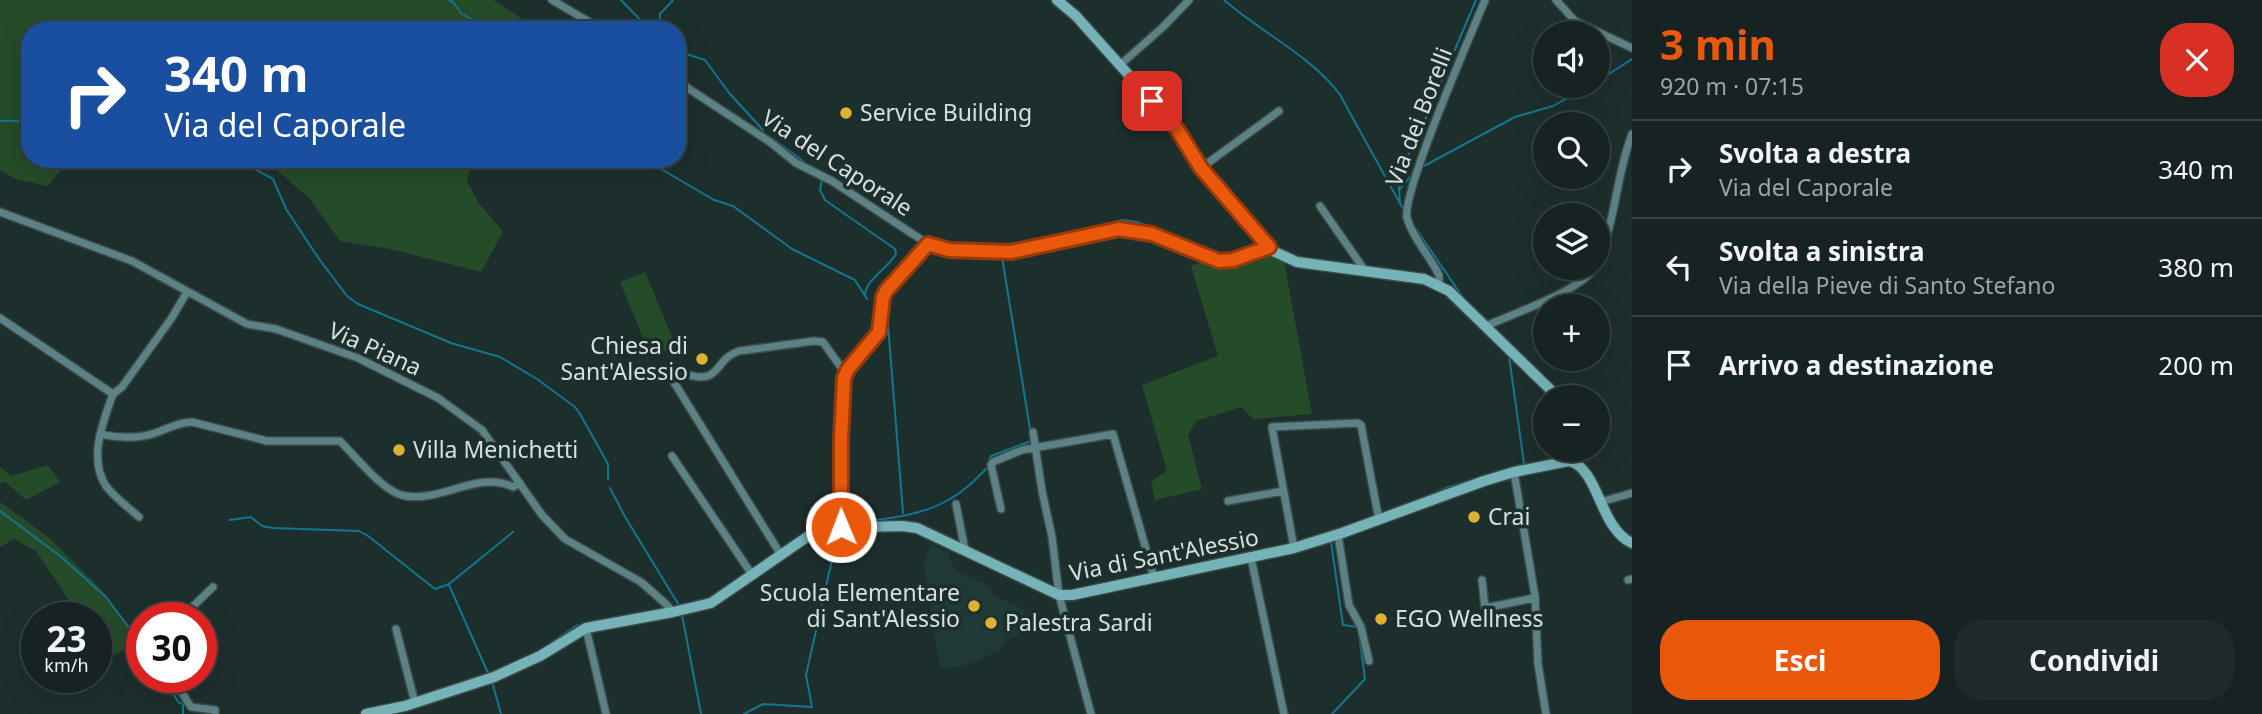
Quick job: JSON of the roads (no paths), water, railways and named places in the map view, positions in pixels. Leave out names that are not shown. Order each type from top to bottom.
[{"type":"street","points":[[552,0],[588,21]]},
{"type":"street","points":[[1057,0],[1076,16],[1177,129],[1201,168],[1269,247],[1282,257],[1297,262],[1424,279],[1439,284],[1449,290],[1546,385]]},
{"type":"street","points":[[1120,65],[1189,0]]},
{"type":"street","name":"Via dei Borelli","points":[[1439,284],[1439,275],[1410,226],[1406,208],[1420,164],[1485,0]]},
{"type":"street","points":[[1556,0],[1575,21],[1632,48]]},
{"type":"street","name":"Via del Caporale","points":[[686,87],[770,142],[796,163],[832,181],[928,244],[949,250],[1011,252],[1119,229],[1152,234],[1219,261],[1233,260],[1269,247]]},
{"type":"street","points":[[1201,168],[1279,111]]},
{"type":"street","points":[[1610,228],[1632,134]]},
{"type":"street","points":[[1320,206],[1366,272]]},
{"type":"street","name":"Via Piana","points":[[0,212],[132,261],[247,324],[276,329],[358,358],[438,398],[482,430],[542,515],[565,539],[641,582],[673,612]]},
{"type":"street","points":[[840,524],[845,373],[879,332],[886,291],[928,244]]},
{"type":"street","points":[[1486,326],[1570,289],[1582,280]]},
{"type":"street","points":[[138,517],[104,482],[97,451],[100,434],[113,394],[122,387],[187,292]]},
{"type":"street","points":[[0,318],[113,394]]},
{"type":"street","points":[[781,555],[672,379],[682,373],[704,378],[717,371],[728,356],[739,351],[814,341],[823,342],[828,347],[845,373]]},
{"type":"street","points":[[100,434],[136,437],[192,422],[267,441],[340,441],[374,476],[401,495],[438,494],[495,481],[513,487],[520,483]]},
{"type":"street","points":[[1294,548],[1272,427],[1361,425],[1379,517]]},
{"type":"street","points":[[1033,432],[1052,537],[1059,595],[1091,714]]},
{"type":"street","points":[[1001,509],[992,468],[1001,457],[1113,434],[1154,577]]},
{"type":"street","points":[[672,456],[752,576]]},
{"type":"street","name":"Via di Sant'Alessio","points":[[366,714],[415,703],[515,669],[586,628],[711,603],[807,537],[840,524],[911,527],[1059,595],[1072,595],[1294,548],[1514,472],[1569,461],[1577,463]]},
{"type":"street","points":[[1577,463],[1586,471],[1614,528],[1632,543]]},
{"type":"street","points":[[1514,472],[1534,598],[1538,664],[1546,714]]},
{"type":"street","points":[[1228,501],[1283,491]]},
{"type":"street","points":[[1600,502],[1632,493]]},
{"type":"street","points":[[956,504],[965,550]]},
{"type":"street","points":[[1338,535],[1349,605],[1361,627],[1369,661]]},
{"type":"street","points":[[1251,558],[1284,714]]},
{"type":"street","points":[[1482,580],[1485,608],[1534,598]]},
{"type":"street","points":[[198,602],[213,587]]},
{"type":"street","points":[[586,628],[606,714]]},
{"type":"street","points":[[396,629],[415,703]]},
{"type":"street","points":[[182,693],[191,707],[215,710],[215,714]]},
{"type":"waterway","points":[[449,0],[461,13],[475,21]]},
{"type":"waterway","points":[[621,0],[641,21]]},
{"type":"waterway","points":[[660,21],[660,14],[673,0]]},
{"type":"waterway","points":[[1224,0],[1327,79],[1339,93],[1402,207]]},
{"type":"waterway","points":[[1400,203],[1398,173],[1425,120],[1476,0]]},
{"type":"waterway","points":[[686,54],[705,60],[730,94],[763,130]]},
{"type":"waterway","points":[[1610,73],[1632,59]]},
{"type":"waterway","points":[[1422,167],[1515,117],[1553,106],[1567,98]]},
{"type":"waterway","points":[[0,121],[21,121]]},
{"type":"waterway","points":[[773,139],[803,161]]},
{"type":"waterway","points":[[810,165],[821,172]]},
{"type":"waterway","points":[[243,168],[253,168]]},
{"type":"waterway","points":[[253,168],[273,179],[286,209],[347,296],[358,304],[451,343],[500,357],[537,379],[575,407],[580,414],[608,464],[608,479]]},
{"type":"waterway","points":[[659,168],[714,200],[733,206],[792,249],[855,280],[867,299]]},
{"type":"waterway","points":[[1399,190],[1411,176]]},
{"type":"waterway","points":[[822,180],[820,190],[825,200],[895,249],[896,254],[869,284],[865,295]]},
{"type":"waterway","points":[[1068,234],[1122,220],[1137,222],[1217,253],[1232,253],[1251,248]]},
{"type":"waterway","points":[[1412,223],[1464,299]]},
{"type":"waterway","points":[[1003,245],[1062,235]]},
{"type":"waterway","points":[[1002,257],[1030,429]]},
{"type":"waterway","points":[[877,305],[877,318]]},
{"type":"waterway","points":[[887,312],[903,513]]},
{"type":"waterway","points":[[845,365],[860,349]]},
{"type":"waterway","points":[[1421,499],[1449,487],[1524,464],[1509,356]]},
{"type":"waterway","points":[[839,405],[840,375]]},
{"type":"waterway","points":[[844,522],[898,516],[939,505],[975,480],[988,467],[991,456],[1031,441]]},
{"type":"waterway","points":[[610,488],[680,607]]},
{"type":"waterway","points":[[0,511],[60,556],[106,597],[126,624]]},
{"type":"waterway","points":[[230,520],[251,517],[262,526],[273,528],[359,531],[435,589],[449,584],[513,532]]},
{"type":"waterway","points":[[744,714],[763,704],[812,707],[806,675],[838,533]]},
{"type":"waterway","points":[[1331,542],[1343,625],[1357,627]]},
{"type":"waterway","points":[[449,585],[490,673]]},
{"type":"waterway","points":[[682,615],[701,714]]},
{"type":"waterway","points":[[542,649],[576,626],[619,617]]},
{"type":"waterway","points":[[1332,714],[1365,679],[1359,633]]},
{"type":"waterway","points":[[493,685],[501,714]]},
{"type":"waterway","points":[[173,693],[179,703],[183,704],[183,714]]},
{"type":"place","name":"Service Building","points":[[846,113]]},
{"type":"place","name":"Chiesa di Sant'Alessio","points":[[702,359]]},
{"type":"place","name":"Villa Menichetti","points":[[399,450]]},
{"type":"place","name":"Crai","points":[[1474,517]]},
{"type":"place","name":"Scuola Elementare di Sant'Alessio","points":[[974,606]]},
{"type":"place","name":"EGO Wellness","points":[[1381,619]]},
{"type":"place","name":"Palestra Sardi","points":[[991,623]]}]
